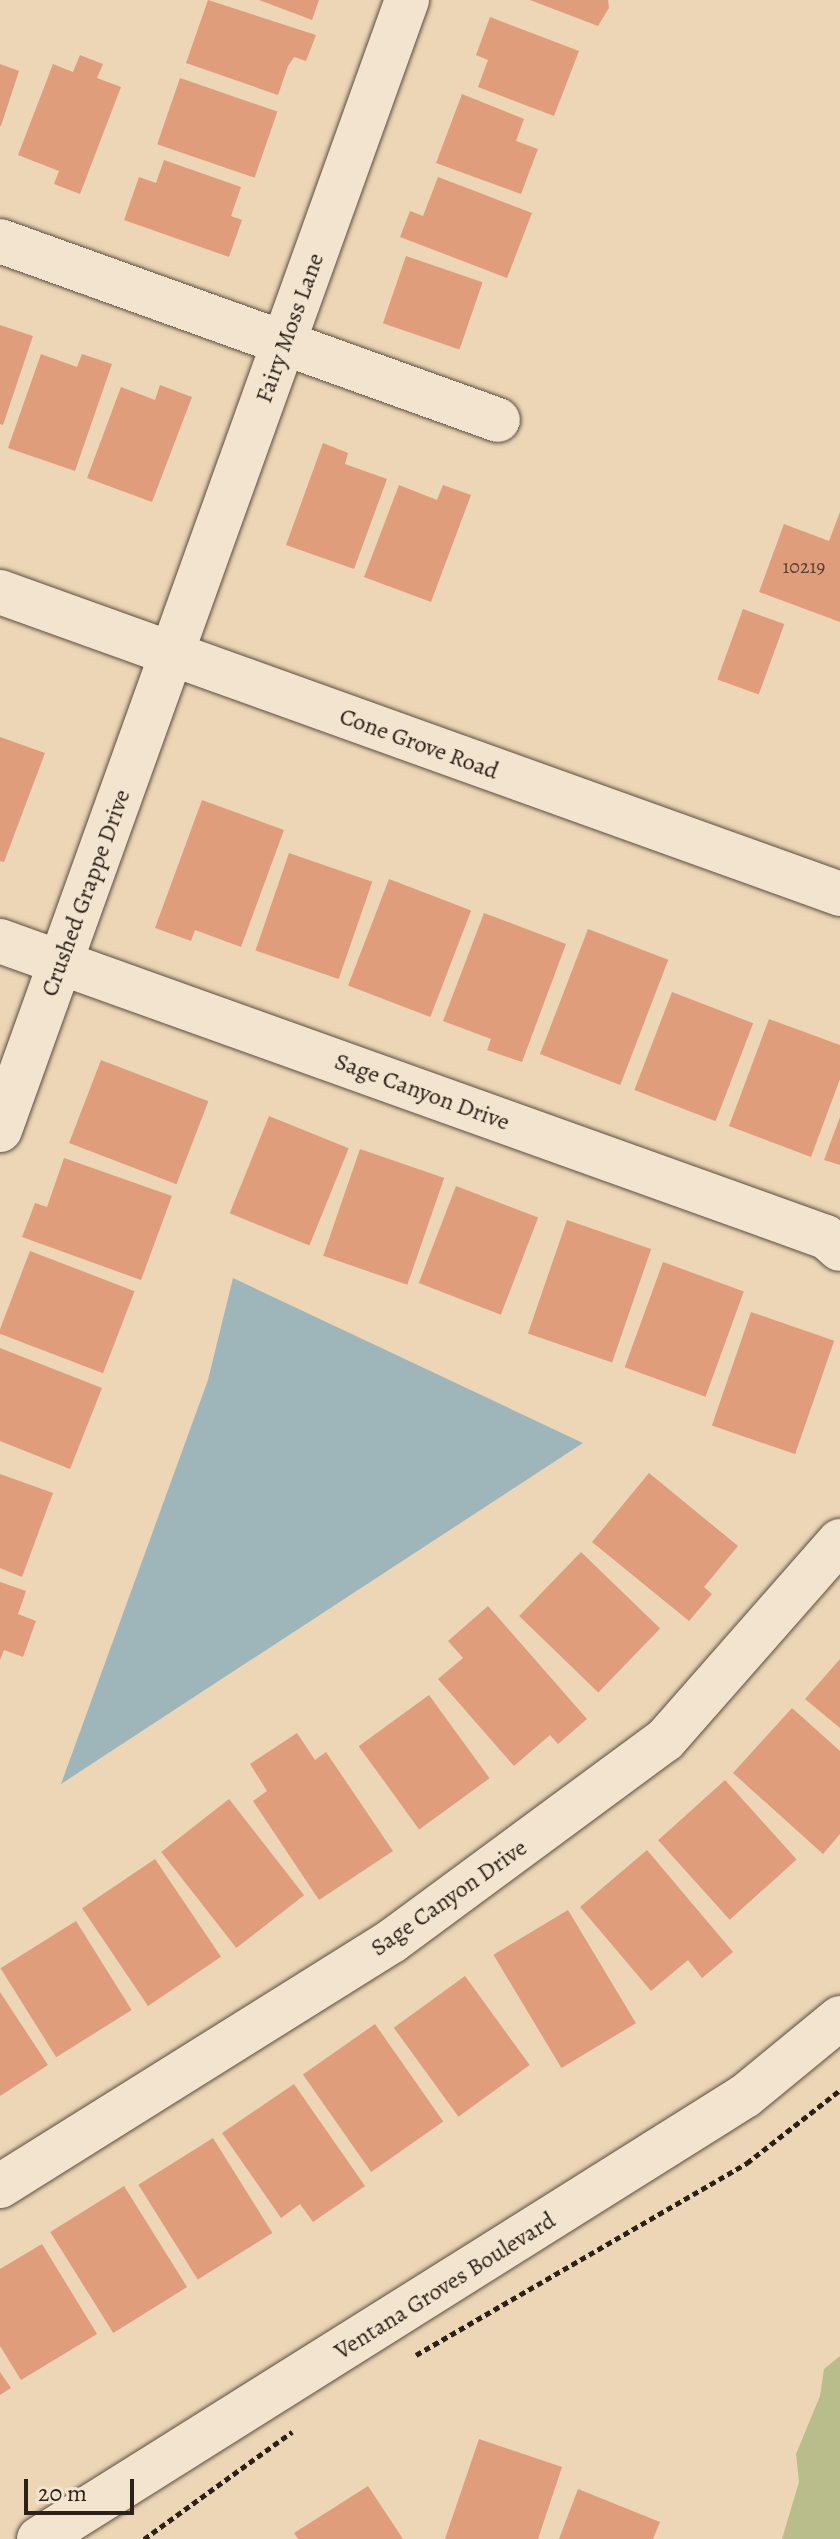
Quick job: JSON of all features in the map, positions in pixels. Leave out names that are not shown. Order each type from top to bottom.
[{"type":"street","name":"Fairy Moss Lane","points":[[174,657],[407,0]]},
{"type":"street","points":[[0,241],[498,420]]},
{"type":"street","name":"Cone Grove Road","points":[[0,592],[840,894]]},
{"type":"street","name":"Crushed Grappe Drive","points":[[0,1130],[174,657]]},
{"type":"street","name":"Sage Canyon Drive","points":[[0,941],[826,1237],[840,1249]]},
{"type":"street","name":"Sage Canyon Drive","points":[[0,2186],[392,1941],[665,1740],[840,1541]]},
{"type":"street","name":"Ventana Groves Boulevard","points":[[39,2539],[745,2096],[840,2018]]},
{"type":"street","name":"Ventana Groves Boulevard","points":[[97,2539],[739,2126],[840,2049]]},
{"type":"path","points":[[402,2362],[747,2163],[840,2090]]},
{"type":"path","points":[[144,2539],[295,2430]]},
{"type":"green space","points":[[840,2356],[840,2539],[782,2539],[799,2482],[796,2454],[820,2396],[824,2369]]},
{"type":"water","points":[[233,1278],[583,1443],[61,1784],[208,1380]]},
{"type":"building","points":[[208,0],[316,35],[306,61],[294,57],[288,66],[278,95],[186,63]]},
{"type":"building","points":[[259,0],[319,0],[312,20]]},
{"type":"building","points":[[530,0],[608,0],[609,8],[598,26]]},
{"type":"building","points":[[490,17],[579,51],[554,116],[478,87],[488,60],[476,55]]},
{"type":"building","points":[[80,55],[103,64],[97,78],[121,87],[80,194],[54,184],[59,171],[18,155],[53,64],[73,72]]},
{"type":"building","points":[[0,64],[19,71],[1,126],[0,126]]},
{"type":"building","points":[[180,78],[277,112],[255,178],[157,144]]},
{"type":"building","points":[[462,94],[524,119],[516,141],[538,149],[521,194],[436,163]]},
{"type":"building","points":[[164,160],[241,187],[231,216],[242,220],[229,257],[124,220],[139,177],[156,183]]},
{"type":"building","points":[[438,177],[532,213],[507,278],[400,237],[410,211],[423,216]]},
{"type":"building","points":[[406,256],[483,282],[459,350],[383,323]]},
{"type":"building","points":[[0,325],[33,336],[3,425],[0,424]]},
{"type":"building","points":[[41,354],[77,367],[82,354],[112,364],[75,471],[8,448]]},
{"type":"building","points":[[160,385],[192,397],[152,502],[87,478],[121,387],[155,400]]},
{"type":"building","points":[[323,443],[348,453],[345,464],[387,479],[354,569],[286,545]]},
{"type":"building","points":[[399,485],[437,500],[443,485],[471,495],[431,602],[364,577]]},
{"type":"building","points":[[840,512],[840,622],[759,592],[784,524],[829,541]]},
{"type":"building","points":[[743,609],[784,624],[759,695],[717,679]]},
{"type":"building","points":[[0,737],[45,753],[4,862],[0,861]]},
{"type":"building","points":[[202,800],[284,830],[241,947],[195,930],[191,941],[155,928]]},
{"type":"building","points":[[289,853],[372,882],[339,979],[255,950]]},
{"type":"building","points":[[389,879],[471,911],[430,1017],[348,985]]},
{"type":"building","points":[[484,913],[566,944],[522,1062],[487,1050],[491,1039],[443,1021]]},
{"type":"building","points":[[588,929],[668,960],[620,1085],[540,1054]]},
{"type":"building","points":[[672,992],[753,1023],[716,1121],[634,1090]]},
{"type":"building","points":[[769,1019],[840,1045],[840,1079],[811,1157],[729,1126]]},
{"type":"building","points":[[101,1060],[208,1101],[176,1184],[69,1143]]},
{"type":"building","points":[[269,1116],[349,1148],[309,1246],[230,1213]]},
{"type":"building","points":[[840,1117],[840,1165],[824,1160]]},
{"type":"building","points":[[360,1149],[444,1178],[407,1285],[323,1256]]},
{"type":"building","points":[[64,1158],[172,1196],[141,1280],[22,1237],[35,1203],[47,1207]]},
{"type":"building","points":[[456,1186],[538,1218],[501,1315],[419,1283]]},
{"type":"building","points":[[567,1220],[651,1249],[612,1362],[528,1333]]},
{"type":"building","points":[[30,1251],[135,1291],[103,1373],[0,1334]]},
{"type":"building","points":[[663,1262],[744,1291],[706,1397],[625,1367]]},
{"type":"building","points":[[751,1312],[834,1341],[795,1454],[712,1425]]},
{"type":"building","points":[[0,1348],[102,1388],[70,1469],[0,1441]]},
{"type":"building","points":[[649,1473],[738,1546],[704,1587],[712,1594],[689,1621],[592,1542]]},
{"type":"building","points":[[0,1474],[53,1493],[22,1577],[0,1568]]},
{"type":"building","points":[[581,1552],[660,1628],[598,1692],[519,1616]]},
{"type":"building","points":[[0,1582],[26,1591],[18,1614],[36,1621],[23,1657],[4,1650],[0,1660]]},
{"type":"building","points":[[488,1606],[587,1719],[558,1744],[550,1735],[514,1766],[438,1679],[463,1658],[448,1641]]},
{"type":"building","points":[[840,1659],[840,1728],[805,1699]]},
{"type":"building","points":[[429,1695],[490,1778],[419,1829],[359,1746]]},
{"type":"building","points":[[792,1708],[840,1751],[840,1834],[823,1854],[733,1773]]},
{"type":"building","points":[[297,1733],[315,1760],[326,1752],[393,1851],[319,1900],[253,1801],[267,1791],[250,1764]]},
{"type":"building","points":[[725,1780],[797,1860],[730,1920],[658,1840]]},
{"type":"building","points":[[229,1799],[304,1895],[236,1948],[161,1852]]},
{"type":"building","points":[[647,1850],[733,1952],[702,1978],[688,1960],[651,1991],[580,1907]]},
{"type":"building","points":[[155,1859],[221,1957],[148,2006],[82,1908]]},
{"type":"building","points":[[568,1910],[636,2023],[561,2068],[493,1955]]},
{"type":"building","points":[[76,1921],[132,2010],[56,2057],[1,1968]]},
{"type":"building","points":[[465,1976],[530,2065],[458,2117],[394,2028]]},
{"type":"building","points":[[0,1992],[48,2065],[0,2096]]},
{"type":"building","points":[[375,2024],[443,2121],[371,2172],[303,2074]]},
{"type":"building","points":[[294,2084],[365,2186],[313,2222],[300,2204],[281,2218],[222,2133]]},
{"type":"building","points":[[213,2138],[272,2233],[198,2280],[138,2185]]},
{"type":"building","points":[[124,2186],[187,2287],[113,2333],[50,2232]]},
{"type":"building","points":[[42,2244],[97,2334],[21,2380],[0,2346],[0,2269]]},
{"type":"building","points":[[0,2372],[11,2388],[0,2395]]},
{"type":"building","points":[[479,2439],[562,2467],[538,2539],[445,2539]]},
{"type":"building","points":[[368,2486],[403,2539],[298,2539],[294,2533]]},
{"type":"building","points":[[578,2489],[660,2522],[653,2539],[559,2539]]}]
